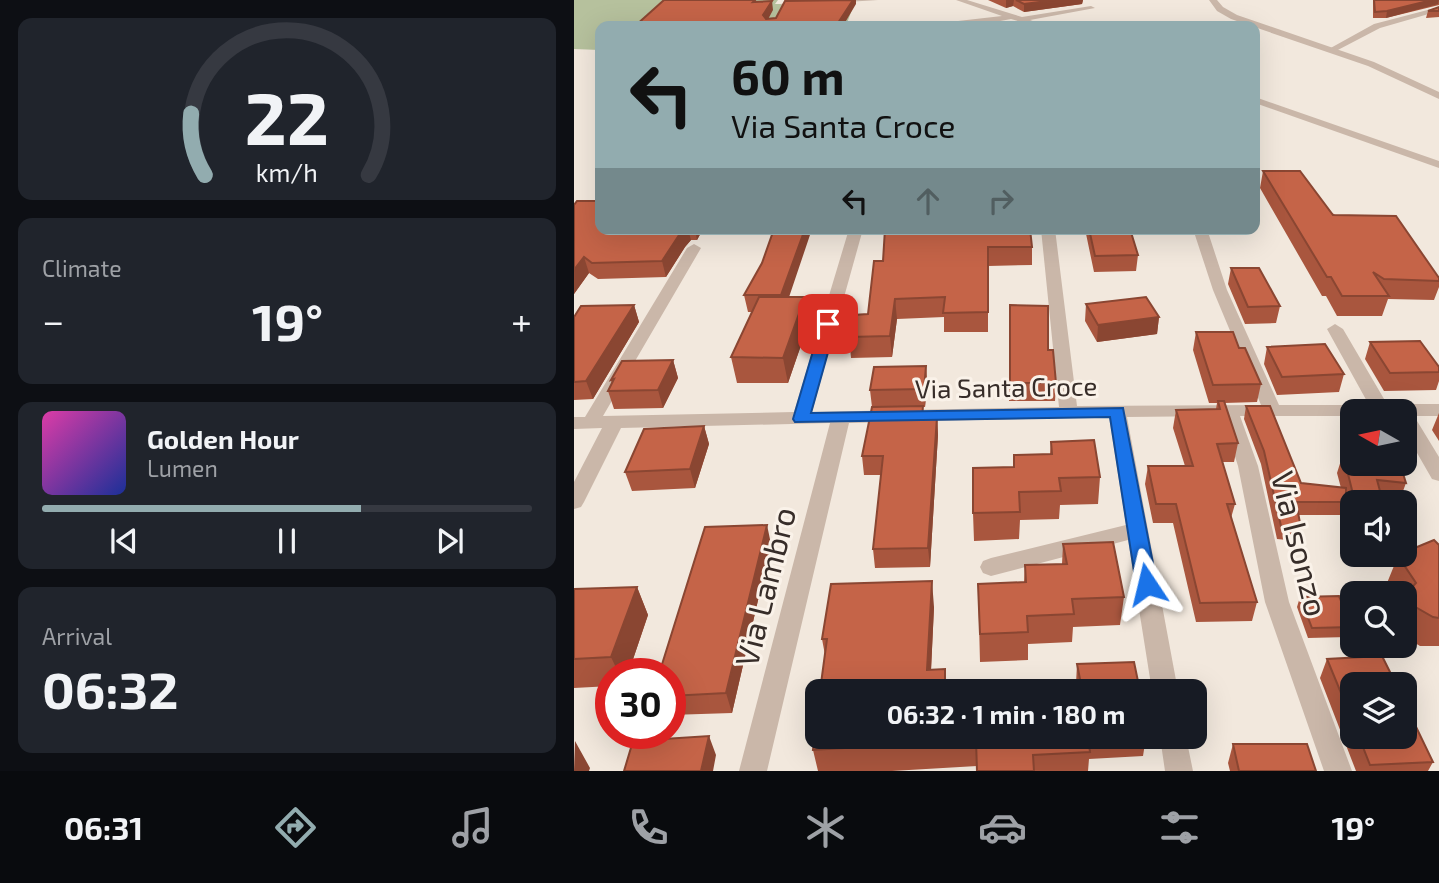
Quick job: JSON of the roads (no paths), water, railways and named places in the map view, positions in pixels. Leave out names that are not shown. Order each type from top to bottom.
[{"type":"street","points":[[784,4],[874,0]]},
{"type":"street","points":[[960,0],[1027,21]]},
{"type":"street","points":[[1213,0],[1220,9],[1246,21]]},
{"type":"street","points":[[1021,19],[1091,8]]},
{"type":"street","points":[[1331,50],[1377,26],[1439,9]]},
{"type":"street","points":[[989,21],[1012,16]]},
{"type":"street","points":[[1260,26],[1382,69],[1439,96]]},
{"type":"street","points":[[1260,102],[1439,164]]},
{"type":"street","points":[[801,419],[854,235]]},
{"type":"street","points":[[1049,235],[1069,412]]},
{"type":"street","points":[[1202,235],[1220,290],[1272,411]]},
{"type":"street","points":[[583,423],[694,248]]},
{"type":"street","points":[[1335,329],[1375,399]]},
{"type":"street","name":"Via Santa Croce","points":[[583,423],[1117,411],[1340,410]]},
{"type":"street","name":"Via Santa Croce","points":[[1418,412],[1439,410]]},
{"type":"street","points":[[1117,411],[1163,679]]},
{"type":"street","name":"Via Isonzo","points":[[1229,411],[1248,466],[1276,602],[1338,771]]},
{"type":"street","name":"Via Lambro","points":[[753,771],[841,418]]},
{"type":"street","points":[[574,502],[615,422]]},
{"type":"street","points":[[1418,438],[1439,474]]},
{"type":"street","points":[[991,567],[1137,530]]},
{"type":"street","points":[[1175,749],[1179,771]]}]
